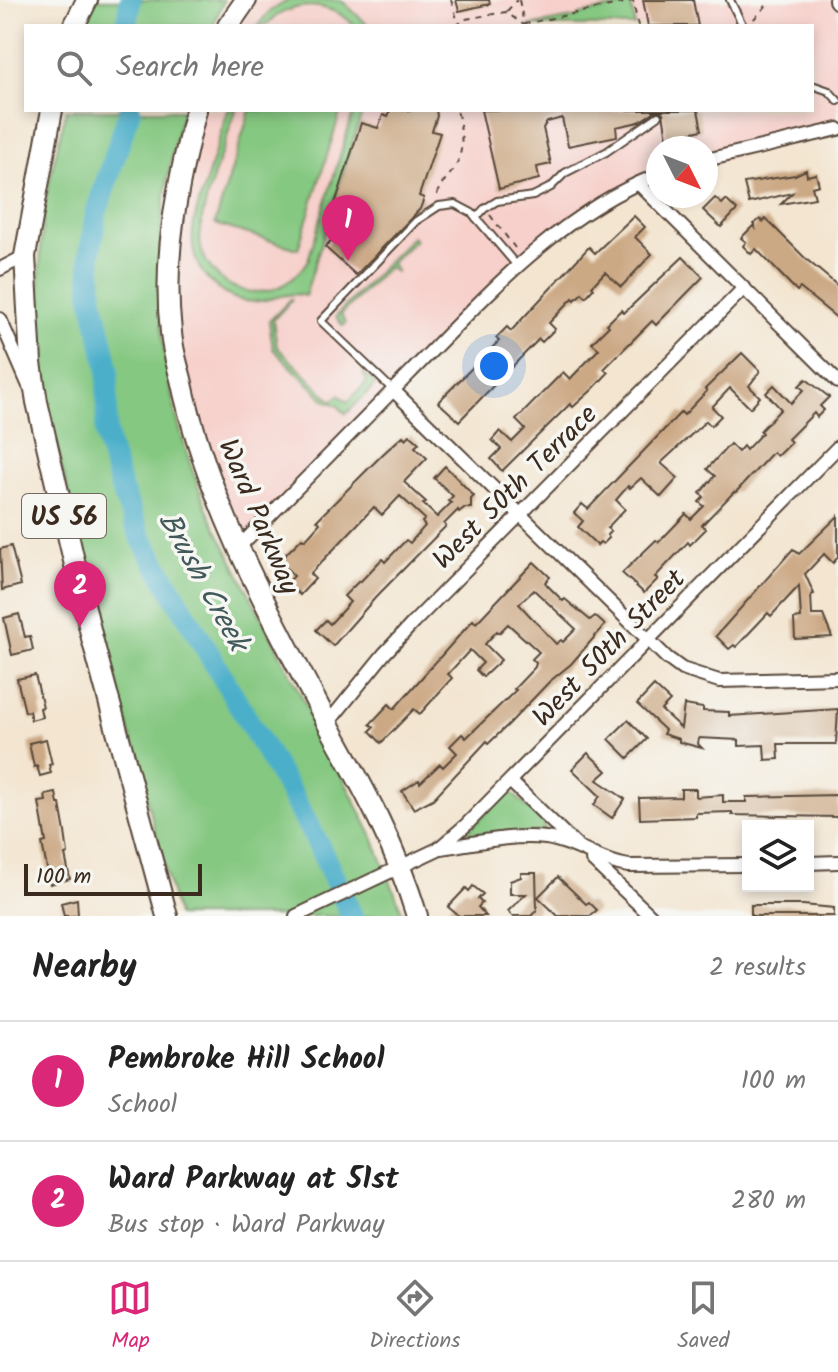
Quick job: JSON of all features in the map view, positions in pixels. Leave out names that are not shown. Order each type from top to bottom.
[{"type":"highway","points":[[75,24],[87,0]]},
{"type":"highway","points":[[229,24],[246,0]]},
{"type":"highway","name":"US 56","points":[[52,112],[25,256],[31,363],[37,402],[96,654],[167,916]]},
{"type":"highway","name":"Ward Parkway","points":[[195,112],[178,179],[169,254],[171,332],[187,410],[213,490],[238,548],[365,790],[402,867],[417,916]]},
{"type":"street","points":[[718,157],[838,129]]},
{"type":"street","points":[[238,548],[518,267],[584,213],[646,180]]},
{"type":"street","points":[[638,183],[742,290],[838,382]]},
{"type":"street","points":[[0,269],[25,256]]},
{"type":"street","name":"West 50th Terrace","points":[[328,723],[384,654],[742,290]]},
{"type":"street","points":[[0,319],[37,402]]},
{"type":"street","points":[[393,390],[648,640],[682,669],[719,681],[838,678]]},
{"type":"street","name":"West 50th Street","points":[[296,916],[438,849],[466,825],[838,447]]},
{"type":"street","points":[[510,781],[651,916]]},
{"type":"street","points":[[438,849],[505,839],[547,838],[566,843],[609,863],[629,866],[742,865]]},
{"type":"street","points":[[814,863],[838,862]]},
{"type":"lane","points":[[730,0],[742,24]]},
{"type":"lane","points":[[814,86],[829,91],[838,101]]},
{"type":"lane","points":[[476,218],[497,201],[533,196],[551,187],[565,173],[606,152],[658,116]]},
{"type":"lane","points":[[393,390],[321,321],[416,221],[439,206],[455,204],[463,207],[518,267]]},
{"type":"path","points":[[451,0],[457,24],[486,14],[506,12],[518,0]]},
{"type":"path","points":[[518,0],[524,24]]},
{"type":"path","points":[[529,24],[633,1],[638,24]]},
{"type":"path","points":[[754,24],[751,22],[767,5]]},
{"type":"path","points":[[506,12],[523,24]]},
{"type":"path","points":[[441,198],[438,199],[439,188],[451,173],[460,152],[462,133],[457,112]]},
{"type":"path","points":[[484,209],[516,249]]},
{"type":"shaded area","points":[[246,0],[838,0],[838,129],[718,162],[718,136],[646,136],[646,181],[638,183],[518,267],[243,536],[187,410],[169,254],[196,112],[814,112],[814,24],[229,24]]},
{"type":"green space","points":[[93,0],[224,0],[214,24],[85,24]]},
{"type":"green space","points":[[289,0],[341,0],[367,24],[353,24],[329,9],[309,6],[288,10],[266,24],[259,24],[270,11]]},
{"type":"green space","points":[[631,4],[635,24],[539,24]]},
{"type":"green space","points":[[66,112],[183,112],[171,162],[159,265],[160,315],[176,416],[210,516],[372,835],[404,916],[177,916],[46,406],[39,285],[48,187]]},
{"type":"green space","points":[[227,112],[235,112],[204,212],[201,246],[212,270],[235,288],[262,292],[285,284],[308,260],[353,112],[362,112],[305,296],[297,294],[249,302],[223,292],[200,268],[195,256],[193,229]]},
{"type":"green space","points":[[249,112],[340,112],[298,249],[215,224]]},
{"type":"green space","points":[[412,237],[415,240],[391,263],[397,273],[388,267],[341,315],[346,323],[343,326],[336,317],[338,314]]},
{"type":"green space","points":[[291,299],[273,320],[277,347],[332,401],[339,395],[348,402],[367,382],[362,372],[376,384],[346,414],[337,405],[326,401],[273,349],[269,321]]},
{"type":"green space","points":[[507,791],[543,822],[545,828],[542,832],[469,837],[468,831]]},
{"type":"building","points":[[456,0],[489,0],[490,4],[459,11]]},
{"type":"building","points":[[643,0],[693,0],[698,24],[648,24]]},
{"type":"building","points":[[389,112],[436,112],[432,131],[440,133],[419,196],[424,198],[420,209],[356,275],[325,247],[356,214],[334,207],[361,123],[378,128],[383,115],[388,117]]},
{"type":"building","points":[[481,112],[654,112],[639,122],[616,127],[617,136],[568,146],[562,118],[547,122],[543,128],[551,164],[537,167],[539,179],[499,189]]},
{"type":"building","points":[[661,112],[698,112],[702,130],[667,136]]},
{"type":"building","points":[[806,170],[807,176],[816,174],[819,185],[812,187],[815,198],[781,204],[792,193],[749,203],[744,183],[795,175]]},
{"type":"building","points":[[726,200],[737,210],[721,227],[703,210],[718,208],[718,201],[722,204]]},
{"type":"building","points":[[634,216],[645,227],[635,237],[652,254],[621,287],[605,272],[586,297],[582,293],[575,300],[573,298],[549,323],[555,329],[542,342],[539,339],[459,421],[438,402],[499,341],[496,338],[507,327],[511,331],[589,247],[595,253]]},
{"type":"building","points":[[760,219],[763,222],[766,219],[838,286],[838,319],[800,288],[797,291],[756,249],[751,254],[743,246],[746,242],[741,238],[753,226],[755,228],[754,224]]},
{"type":"building","points":[[683,257],[703,277],[656,325],[652,321],[604,369],[608,373],[592,390],[573,407],[570,404],[502,471],[491,459],[501,449],[492,440],[500,431],[512,442],[525,429],[516,420],[563,372],[570,379],[599,349],[592,343],[609,326],[607,324],[621,310],[624,313]]},
{"type":"building","points":[[742,353],[760,371],[749,386],[760,397],[750,408],[730,388],[712,407],[721,416],[711,426],[706,421],[661,463],[678,478],[661,497],[641,478],[630,488],[628,486],[616,500],[625,509],[607,528],[611,531],[607,535],[609,538],[597,545],[578,527],[583,521],[574,513],[582,504],[588,509]]},
{"type":"building","points":[[806,379],[829,397],[820,406],[824,410],[817,417],[814,413],[788,439],[791,442],[777,456],[773,452],[702,525],[706,529],[690,545],[688,542],[644,593],[622,573],[686,514],[691,519],[704,506],[699,502],[704,497],[700,493],[715,476],[707,469],[730,444],[738,452],[743,446],[746,450],[781,409],[766,393],[774,385],[791,403],[804,390],[799,386]]},
{"type":"building","points":[[410,435],[419,443],[415,447],[427,458],[404,482],[437,517],[451,503],[448,501],[453,496],[434,478],[445,466],[474,496],[471,508],[458,510],[444,524],[446,526],[333,646],[316,630],[326,620],[330,624],[350,602],[344,596],[382,559],[385,562],[406,540],[410,543],[425,526],[422,522],[425,519],[400,496],[382,515],[374,507],[310,574],[315,579],[300,595],[287,583],[294,576],[279,561],[302,538],[305,540],[320,523],[317,520],[384,453],[403,436],[406,439]]},
{"type":"building","points":[[838,516],[838,557],[833,563],[824,554],[805,574],[814,594],[811,595],[812,615],[823,615],[832,637],[795,639],[794,619],[801,618],[799,586],[771,616],[768,613],[736,647],[734,645],[729,649],[716,636],[793,549],[799,554]]},
{"type":"building","points":[[11,546],[21,585],[2,590],[0,549]]},
{"type":"building","points":[[534,562],[550,577],[545,582],[563,601],[565,599],[590,620],[595,616],[605,625],[571,664],[489,743],[487,741],[433,799],[414,809],[402,791],[419,780],[420,783],[440,764],[443,767],[457,753],[450,746],[462,734],[466,738],[516,690],[535,667],[532,659],[539,652],[508,624],[485,644],[501,660],[483,677],[476,670],[483,663],[470,650],[448,674],[452,678],[420,714],[414,709],[381,743],[370,731],[374,727],[370,724],[389,704],[394,709],[473,620],[476,623]],"holes":[[[534,590],[576,629],[563,642],[561,640],[556,644],[519,604]]]},
{"type":"building","points":[[19,614],[25,637],[30,636],[33,650],[12,655],[4,618]]},
{"type":"building","points":[[35,675],[43,707],[40,708],[42,717],[31,720],[29,711],[25,712],[17,679]]},
{"type":"building","points":[[654,686],[670,701],[661,710],[681,728],[684,705],[703,708],[703,711],[729,712],[729,716],[838,709],[836,744],[778,744],[779,759],[765,760],[764,745],[739,746],[739,740],[699,738],[698,744],[702,748],[679,742],[679,739],[663,734],[665,730],[637,704]]},
{"type":"building","points":[[628,720],[647,739],[628,758],[609,739]]},
{"type":"building","points":[[46,739],[51,773],[40,776],[37,766],[34,767],[29,743]]},
{"type":"building","points":[[588,753],[607,771],[597,780],[625,799],[612,818],[594,805],[600,796],[572,769]]},
{"type":"building","points":[[681,789],[696,789],[696,797],[723,795],[723,802],[746,802],[746,797],[838,795],[838,817],[732,815],[732,812],[640,819],[639,798],[681,797]]},
{"type":"building","points":[[56,793],[65,832],[68,854],[65,855],[70,879],[50,884],[42,843],[46,842],[39,802],[46,801],[45,795]]},
{"type":"building","points":[[521,873],[536,873],[537,910],[531,916],[512,916],[508,911],[526,894],[510,894],[510,881],[521,877]]},
{"type":"building","points":[[558,877],[586,904],[589,902],[597,910],[590,916],[558,916],[538,897]]},
{"type":"building","points":[[473,886],[483,894],[478,899],[482,903],[478,907],[486,916],[459,916],[448,907],[466,888],[469,891]]},
{"type":"building","points":[[77,899],[78,916],[64,916],[61,903]]},
{"type":"building","points":[[751,905],[834,908],[834,916],[751,916]]},
{"type":"waterway","name":"Brush Creek","points":[[127,24],[130,0]]},
{"type":"waterway","name":"Brush Creek","points":[[129,112],[96,213],[90,254],[92,296],[108,368],[106,431],[109,447],[140,536],[291,794],[352,916]]},
{"type":"place","name":"Pembroke Hill School","points":[[348,261]]},
{"type":"place","name":"Ward Parkway at 51st","points":[[80,627]]}]
